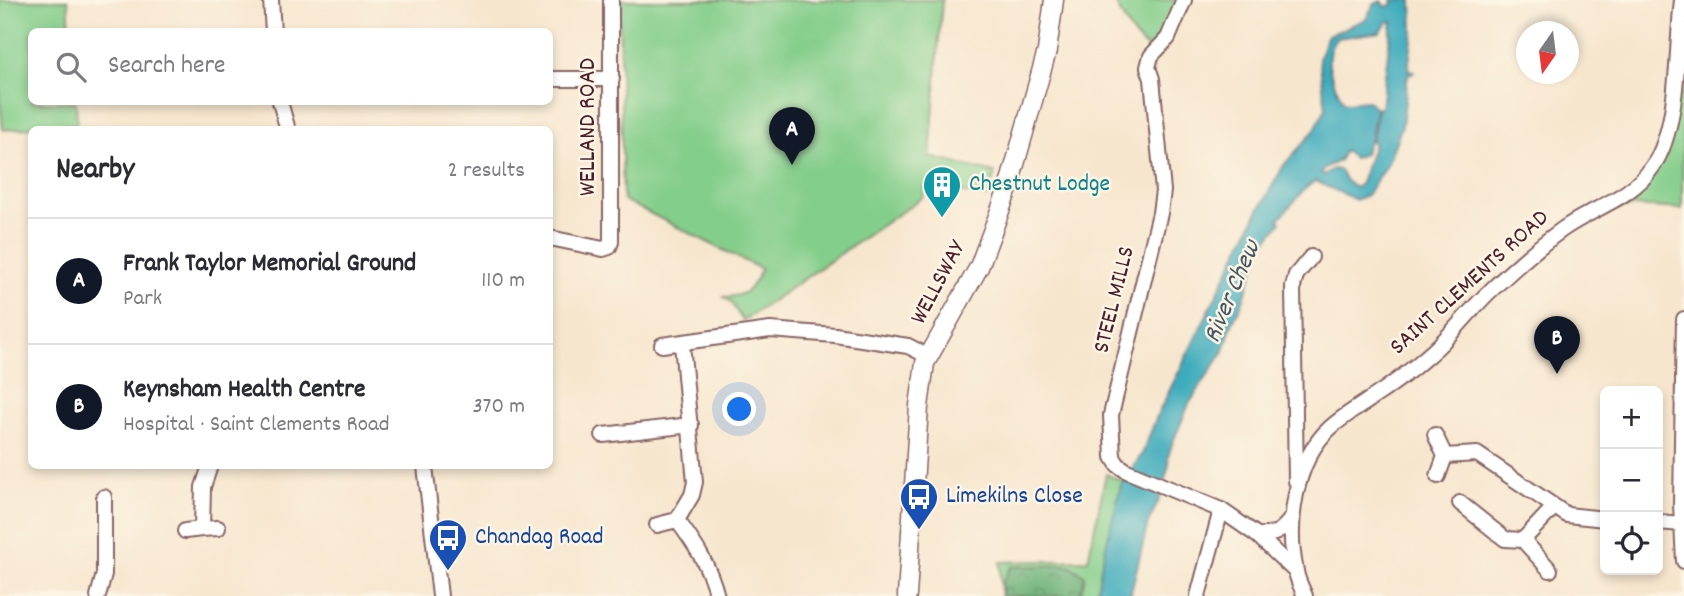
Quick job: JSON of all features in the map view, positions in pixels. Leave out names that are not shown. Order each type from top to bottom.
[{"type":"main road","name":"WELLSWAY","points":[[908,596],[921,382],[928,356],[979,267],[1008,190],[1046,51],[1054,0]]},
{"type":"street","points":[[271,0],[273,28]]},
{"type":"street","name":"WELLAND ROAD","points":[[553,239],[603,248],[609,247],[612,235],[611,0]]},
{"type":"street","name":"STEEL MILLS","points":[[1184,0],[1168,38],[1151,56],[1148,67],[1152,79],[1163,191],[1111,415],[1113,457],[1118,465],[1127,471],[1221,510],[1257,535],[1296,572]]},
{"type":"street","name":"SAINT CLEMENTS ROAD","points":[[1296,572],[1291,519],[1296,488],[1312,451],[1332,426],[1379,394],[1433,351],[1486,295],[1542,245],[1567,226],[1620,198],[1640,182],[1653,166],[1663,145],[1672,111],[1682,0]]},
{"type":"street","points":[[553,79],[612,79]]},
{"type":"street","points":[[281,105],[287,126]]},
{"type":"street","points":[[1296,488],[1293,287],[1296,275],[1311,257]]},
{"type":"street","points":[[1684,319],[1684,561]]},
{"type":"street","points":[[662,345],[770,330],[835,335],[908,346],[928,356]]},
{"type":"street","points":[[657,525],[677,520],[692,495],[695,482],[682,344]]},
{"type":"street","points":[[603,435],[691,425]]},
{"type":"street","points":[[1435,435],[1445,456],[1438,475]]},
{"type":"street","points":[[1445,456],[1477,454],[1567,515],[1600,518]]},
{"type":"street","points":[[202,529],[203,486],[209,469]]},
{"type":"street","points":[[425,469],[440,596]]},
{"type":"street","points":[[98,596],[104,574],[104,497]]},
{"type":"street","points":[[1460,503],[1505,539],[1523,540],[1550,570]]},
{"type":"street","points":[[1523,540],[1554,507]]},
{"type":"street","points":[[1198,596],[1221,510]]},
{"type":"street","points":[[1257,535],[1271,536],[1282,531],[1291,519]]},
{"type":"street","points":[[677,520],[710,570],[718,596]]},
{"type":"street","points":[[1663,522],[1682,524]]},
{"type":"street","points":[[185,531],[218,528]]},
{"type":"street","points":[[1296,572],[1305,596]]},
{"type":"green space","points":[[0,0],[68,0],[70,28],[28,28],[28,105],[76,105],[77,124],[3,130],[0,96]]},
{"type":"green space","points":[[619,0],[942,0],[930,157],[995,173],[988,198],[926,185],[923,197],[743,321],[730,301],[724,297],[748,290],[761,269],[623,200]]},
{"type":"green space","points":[[1114,0],[1178,0],[1154,51],[1135,37]]},
{"type":"green space","points":[[1684,4],[1682,209],[1634,206],[1615,210],[1661,163]]},
{"type":"green space","points":[[1106,474],[1123,481],[1099,587],[1120,596],[1001,596],[1000,562],[1088,560]]},
{"type":"green space","points":[[1069,565],[1085,576],[1080,596],[1003,596],[1002,583],[1011,567]]},
{"type":"water","name":"River Chew","points":[[1392,0],[1412,0],[1413,32],[1408,70],[1414,73],[1408,74],[1402,126],[1388,162],[1367,195],[1356,200],[1315,181],[1279,219],[1281,222],[1253,262],[1256,264],[1232,323],[1224,351],[1189,404],[1172,444],[1168,457],[1169,465],[1159,500],[1148,523],[1130,596],[1096,596],[1121,485],[1142,454],[1158,414],[1257,213],[1284,165],[1314,131],[1326,108],[1319,58],[1327,36],[1366,19],[1374,4],[1382,1],[1386,7],[1393,4]],"holes":[[[1392,21],[1381,108],[1378,108],[1372,142],[1374,143],[1361,183],[1356,188],[1346,181],[1340,170],[1333,169],[1323,175],[1321,172],[1324,168],[1339,161],[1345,150],[1353,158],[1365,154],[1376,108],[1368,101],[1344,102],[1330,70],[1329,53],[1332,45],[1337,38],[1380,32]]]},
{"type":"place","name":"Frank Taylor Memorial Ground","points":[[792,165]]},
{"type":"place","name":"Chestnut Lodge","points":[[942,219]]},
{"type":"place","name":"Keynsham Health Centre","points":[[1557,374]]},
{"type":"place","name":"Limekilns Close","points":[[919,531]]},
{"type":"place","name":"Chandag Road","points":[[448,572]]}]
